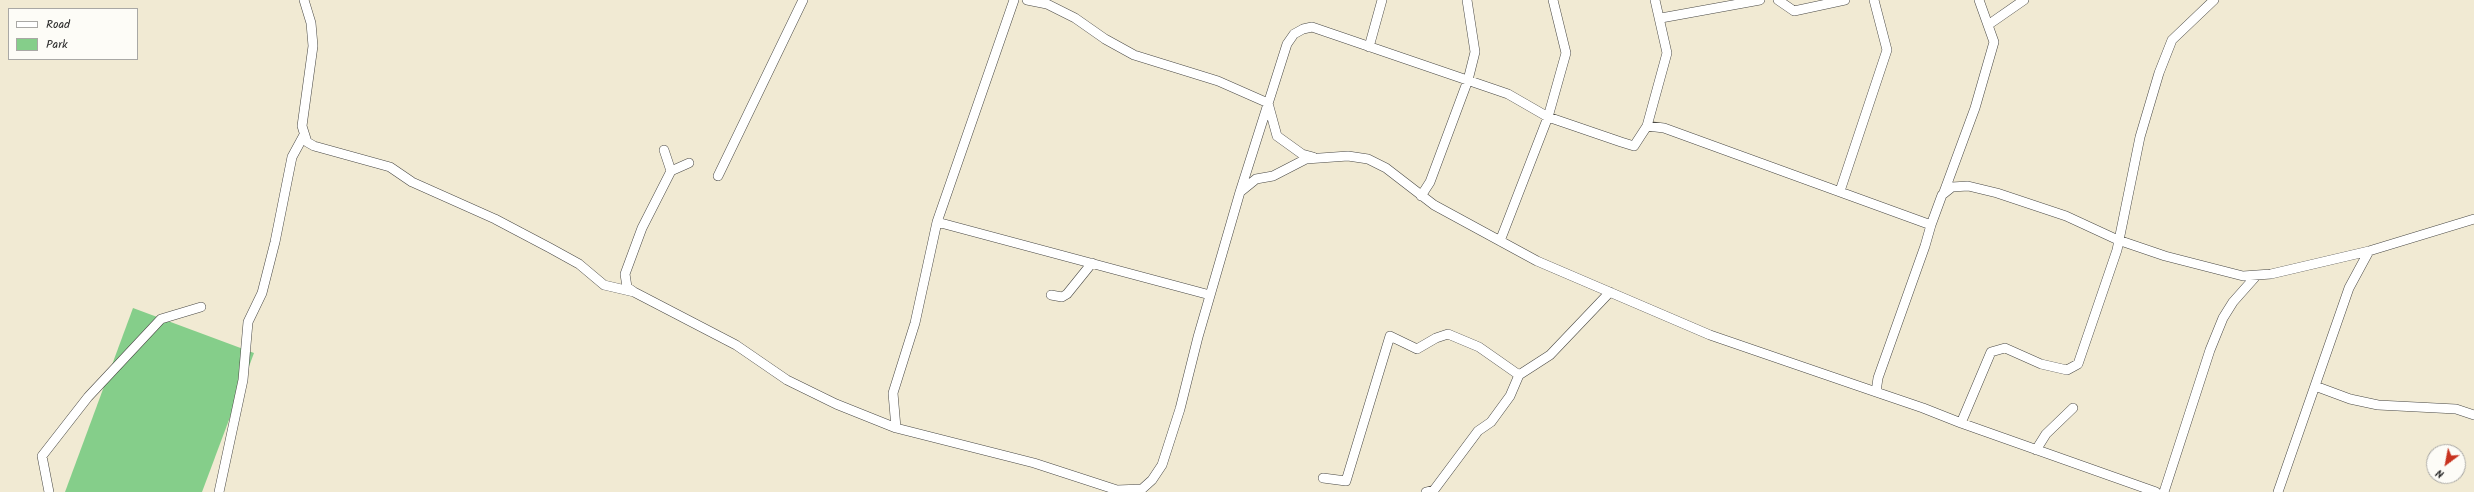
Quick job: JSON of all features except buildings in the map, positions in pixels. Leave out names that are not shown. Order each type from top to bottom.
[{"type":"street","points":[[219,492],[243,380],[248,322],[262,293],[275,242],[292,157],[304,135],[303,111],[311,69],[312,46],[311,23],[304,0]]},
{"type":"street","points":[[718,176],[803,0]]},
{"type":"street","points":[[896,428],[893,393],[915,323],[937,222],[1014,0]]},
{"type":"street","points":[[1027,0],[1047,4],[1075,18],[1105,40],[1134,55],[1218,81],[1268,102]]},
{"type":"street","points":[[1369,47],[1382,0]]},
{"type":"street","points":[[1422,196],[1430,182],[1468,80],[1475,52],[1467,0]]},
{"type":"street","points":[[1500,242],[1548,117],[1566,53],[1553,0]]},
{"type":"street","points":[[689,163],[671,171],[642,228],[625,274],[627,287],[736,345],[804,389],[896,428],[1034,463],[1117,490],[1130,492],[1142,489],[1162,465],[1180,409],[1210,295],[1240,192],[1287,44],[1294,34],[1303,29],[1312,28],[1508,94],[1548,117],[1634,146],[1647,126],[1667,53],[1661,18],[1655,0]]},
{"type":"street","points":[[1661,18],[1760,0]]},
{"type":"street","points":[[1778,0],[1794,11],[1845,0]]},
{"type":"street","points":[[1840,190],[1887,50],[1874,0]]},
{"type":"street","points":[[1876,392],[1878,378],[1925,246],[1931,225],[1975,108],[1994,42],[1979,0]]},
{"type":"street","points":[[1988,25],[2024,0]]},
{"type":"street","points":[[1961,423],[1991,352],[2005,348],[2041,364],[2067,370],[2078,364],[2118,240],[2140,137],[2159,73],[2172,40],[2214,0]]},
{"type":"street","points":[[1268,102],[1277,136],[1302,154],[1316,158]]},
{"type":"street","points":[[1647,126],[1664,128],[1783,173],[1840,190],[1931,225]]},
{"type":"street","points":[[304,135],[314,146],[390,167],[412,182],[495,219],[550,248],[578,264],[604,284],[634,292]]},
{"type":"street","points":[[664,150],[671,171]]},
{"type":"street","points":[[1240,192],[1256,179],[1273,176],[1306,159],[1348,156],[1368,159],[1386,168],[1422,196],[1500,242],[1537,261],[1710,335],[1876,392],[2156,492]]},
{"type":"street","points":[[1942,195],[1952,187],[1968,186],[2066,216],[2118,240],[2229,274],[2271,274],[2369,252],[2474,219]]},
{"type":"street","points":[[937,222],[1088,264],[1210,295]]},
{"type":"street","points":[[2278,492],[2349,288],[2369,252]]},
{"type":"street","points":[[1050,295],[1062,297],[1067,294],[1088,264]]},
{"type":"street","points":[[2164,492],[2210,350],[2223,318],[2233,302],[2257,275]]},
{"type":"street","points":[[1426,492],[1434,490],[1478,431],[1491,422],[1510,396],[1519,375],[1550,355],[1610,292]]},
{"type":"street","points":[[49,492],[42,456],[88,396],[161,319],[200,307]]},
{"type":"street","points":[[1323,478],[1346,481],[1390,336],[1417,349],[1436,338],[1448,334],[1479,347],[1519,375]]},
{"type":"street","points":[[2315,386],[2350,399],[2378,405],[2456,409],[2474,415]]},
{"type":"street","points":[[2036,450],[2046,434],[2073,408]]},
{"type":"street","points":[[1149,492],[1150,481]]},
{"type":"green space","points":[[133,308],[254,353],[202,492],[65,492]]}]
